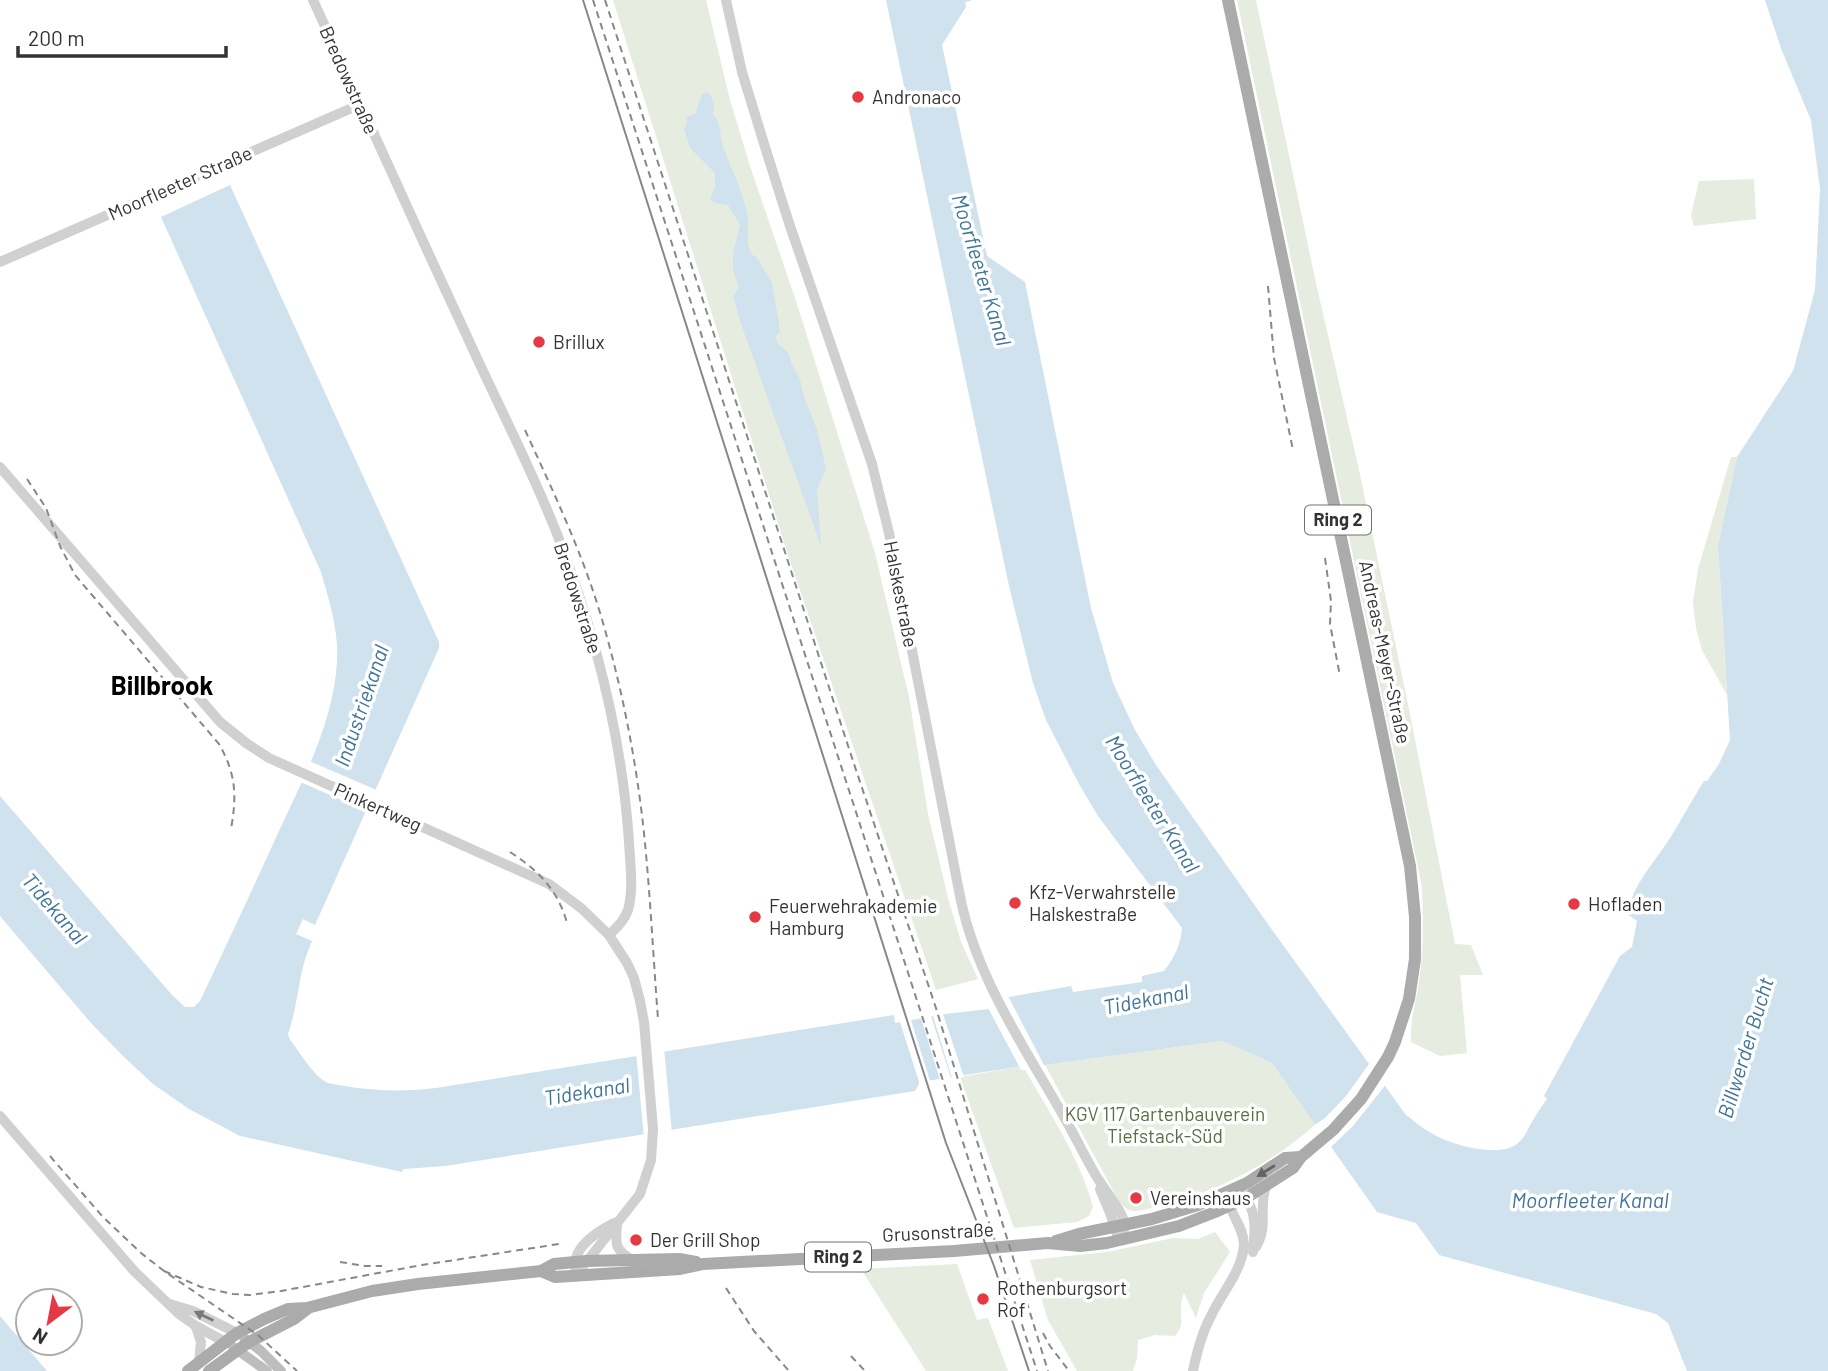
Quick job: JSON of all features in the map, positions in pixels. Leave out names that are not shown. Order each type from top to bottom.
[{"type":"main road","name":"Andreas-Meyer-Straße","points":[[1228,0],[1410,866],[1416,917],[1415,959],[1409,999],[1388,1057],[1361,1099],[1333,1130],[1301,1157],[1293,1168],[1246,1198]]},
{"type":"main road","name":"Andreas-Meyer-Straße","points":[[1231,1191],[1285,1158],[1301,1157]]},
{"type":"main road","name":"Grusonstraße","points":[[1048,1244],[1079,1234],[1171,1214],[1231,1191]]},
{"type":"main road","name":"Grusonstraße","points":[[579,1266],[680,1269],[703,1264],[1048,1244],[1080,1246],[1121,1240],[1179,1226],[1246,1198]]},
{"type":"main road","name":"Grusonstraße","points":[[237,1333],[288,1310],[307,1308],[393,1287],[541,1271],[555,1277],[579,1266],[633,1260],[679,1259],[703,1264]]},
{"type":"main road","name":"Grusonstraße","points":[[237,1349],[294,1319],[307,1308]]},
{"type":"main road","points":[[271,1330],[267,1346],[274,1368]]},
{"type":"main road","points":[[237,1333],[274,1368]]},
{"type":"main road","name":"Ring 2","points":[[188,1371],[237,1333]]},
{"type":"main road","points":[[225,1342],[274,1368]]},
{"type":"main road","name":"Ring 2","points":[[209,1371],[237,1349]]},
{"type":"street","name":"Bredowstraße","points":[[313,0],[557,533],[590,631],[613,722],[627,812],[631,878],[627,911],[620,925],[609,935]]},
{"type":"street","name":"Halskestraße","points":[[726,0],[765,147],[872,464],[889,533],[964,918],[978,960],[997,998],[1096,1175],[1122,1215],[1119,1226]]},
{"type":"street","name":"Moorfleeter Straße","points":[[0,262],[361,104]]},
{"type":"street","name":"Pinkertweg","points":[[0,467],[220,722],[246,744],[269,758],[549,884],[581,908],[609,935]]},
{"type":"street","points":[[579,1266],[607,1237],[639,1195],[651,1160],[653,1142],[640,1001],[627,963],[609,935]]},
{"type":"street","points":[[0,1116],[135,1272],[179,1314],[225,1342]]},
{"type":"street","points":[[1193,1371],[1207,1324],[1261,1237],[1264,1227],[1263,1195],[1266,1186]]},
{"type":"street","points":[[1237,1272],[1243,1236],[1229,1206],[1231,1191],[1246,1198],[1251,1206],[1253,1252]]},
{"type":"street","points":[[617,1221],[617,1246],[633,1260]]},
{"type":"street","points":[[1119,1226],[1121,1240]]},
{"type":"street","points":[[169,1303],[188,1309],[237,1333]]},
{"type":"street","points":[[196,1326],[201,1342],[199,1362]]},
{"type":"green space","points":[[613,0],[706,0],[730,100],[751,169],[796,301],[875,553],[909,697],[928,814],[948,898],[961,942],[978,979],[936,990],[788,555]]},
{"type":"green space","points":[[1237,0],[1256,0],[1359,470],[1455,944],[1471,945],[1483,975],[1460,975],[1467,1053],[1440,1056],[1411,1042],[1412,1018],[1422,958],[1422,887]]},
{"type":"green space","points":[[1754,179],[1756,219],[1694,226],[1691,215],[1699,181]]},
{"type":"green space","points":[[1731,457],[1737,457],[1718,546],[1727,695],[1702,650],[1693,602],[1698,569]]},
{"type":"green space","name":"KGV 117 Gartenbauverein Tiefstack-Süd","points":[[1222,1041],[1272,1063],[1316,1124],[1280,1152],[1220,1186],[1145,1210],[1127,1209],[1115,1194],[1045,1065]]},
{"type":"green space","name":"KGV 117 Gartenbauverein Tiefstack-Süd","points":[[1023,1066],[1062,1135],[1087,1188],[1093,1207],[1089,1216],[1077,1222],[1014,1228],[960,1077]]},
{"type":"green space","points":[[1215,1232],[1230,1252],[1204,1293],[1196,1318],[1184,1293],[1178,1332],[1175,1336],[1155,1335],[1138,1340],[1133,1371],[1077,1371],[1048,1320],[1030,1260],[1107,1252],[1173,1238],[1198,1239]]},
{"type":"green space","points":[[957,1264],[977,1320],[988,1318],[1008,1371],[926,1371],[861,1269]]},
{"type":"water","points":[[886,0],[965,0],[966,7],[942,45],[987,256],[1025,282],[1091,608],[1113,683],[1135,730],[1156,765],[1270,927],[1406,1115],[1429,1132],[1451,1142],[1499,1150],[1520,1142],[1547,1099],[1544,1096],[1620,956],[1632,947],[1637,921],[1629,915],[1638,885],[1704,781],[1707,781],[1719,764],[1730,740],[1718,546],[1737,457],[1793,371],[1815,290],[1820,189],[1811,120],[1782,51],[1765,0],[1828,0],[1828,1371],[1687,1371],[1668,1323],[1656,1314],[1439,1255],[1416,1223],[1377,1212],[1272,1063],[1222,1041],[920,1082],[915,1091],[445,1166],[403,1169],[402,1172],[240,1136],[189,1109],[153,1084],[124,1057],[91,1023],[0,916],[0,796],[172,995],[185,1007],[194,1007],[200,1001],[240,916],[308,769],[324,727],[335,683],[337,650],[333,616],[321,572],[161,217],[230,185],[439,642],[439,648],[315,925],[303,919],[296,934],[312,941],[288,1034],[317,1075],[328,1083],[379,1090],[436,1088],[894,1015],[895,1023],[989,1009],[1009,997],[1071,986],[1073,992],[1142,982],[1142,976],[1164,971],[1176,951],[1182,928],[1098,816],[1046,720],[1033,683],[1009,586]]},
{"type":"water","points":[[706,92],[712,99],[712,113],[744,200],[750,250],[772,283],[780,331],[775,337],[778,344],[788,352],[817,430],[826,469],[817,490],[821,546],[733,296],[739,288],[733,270],[733,253],[740,225],[728,205],[715,203],[710,199],[715,187],[715,173],[690,148],[684,129],[687,124],[686,117],[695,114],[702,95]]},
{"type":"water","points":[[0,1316],[14,1332],[14,1357],[35,1357],[47,1371],[0,1371]]},
{"type":"pier","points":[[307,760],[379,791],[369,812],[298,781]]},
{"type":"pier","points":[[1007,994],[1045,1067],[1021,1070],[987,1006],[992,1003],[994,1005]]},
{"type":"pier","points":[[942,1011],[964,1077],[953,1081],[932,1013]]},
{"type":"pier","points":[[930,1013],[952,1081],[941,1083],[920,1015]]},
{"type":"pier","points":[[910,1017],[931,1084],[922,1085],[921,1088],[899,1019]]},
{"type":"pier","points":[[664,1048],[672,1133],[644,1138],[636,1052]]},
{"type":"pier","points":[[1371,1061],[1387,1083],[1353,1126],[1329,1149],[1313,1126],[1325,1118],[1346,1096]]},
{"type":"waterway","points":[[965,1],[970,0]]},
{"type":"tram line","points":[[583,0],[946,1143],[994,1266],[1029,1371]]},
{"type":"railway","points":[[593,0],[1037,1371]]},
{"type":"railway","points":[[605,0],[935,1005],[1048,1371]]},
{"type":"railway","points":[[1268,286],[1274,358],[1293,450]]},
{"type":"railway","points":[[525,430],[585,569],[601,616],[621,693],[643,824],[658,1019]]},
{"type":"railway","points":[[27,479],[46,508],[60,546],[75,575],[219,744],[229,765],[234,785],[231,829]]},
{"type":"railway","points":[[1325,558],[1331,601],[1330,624],[1340,676]]},
{"type":"railway","points":[[510,852],[546,882],[567,923]]},
{"type":"railway","points":[[50,1156],[103,1217],[141,1253],[259,1336],[297,1371]]},
{"type":"railway","points":[[164,1271],[201,1287],[250,1295],[559,1244]]},
{"type":"railway","points":[[340,1262],[382,1266]]},
{"type":"railway","points":[[726,1288],[754,1331],[789,1371]]},
{"type":"railway","points":[[1043,1333],[1069,1371]]},
{"type":"railway","points":[[851,1356],[865,1371]]},
{"type":"place","name":"Andronaco","points":[[858,97]]},
{"type":"place","name":"Brillux","points":[[539,342]]},
{"type":"place","name":"Kfz-Verwahrstelle Halskestraße","points":[[1015,903]]},
{"type":"place","name":"Hofladen","points":[[1574,904]]},
{"type":"place","name":"Feuerwehrakademie Hamburg","points":[[755,917]]},
{"type":"place","name":"Vereinshaus","points":[[1136,1198]]},
{"type":"place","name":"Der Grill Shop","points":[[636,1240]]},
{"type":"place","name":"Rothenburgsort Rof","points":[[983,1299]]},
{"type":"district","name":"Billbrook","points":[[162,686]]},
{"type":"water label","name":"Moorfleeter Kanal","points":[[981,270]]},
{"type":"water label","name":"Industriekanal","points":[[362,706]]},
{"type":"water label","name":"Moorfleeter Kanal","points":[[1152,804]]},
{"type":"water label","name":"Tidekanal","points":[[54,909]]},
{"type":"water label","name":"Tidekanal","points":[[1146,1000]]},
{"type":"water label","name":"Billwerder Bucht","points":[[1746,1048]]},
{"type":"water label","name":"Tidekanal","points":[[587,1092]]},
{"type":"water label","name":"Moorfleeter Kanal","points":[[1590,1201]]}]
